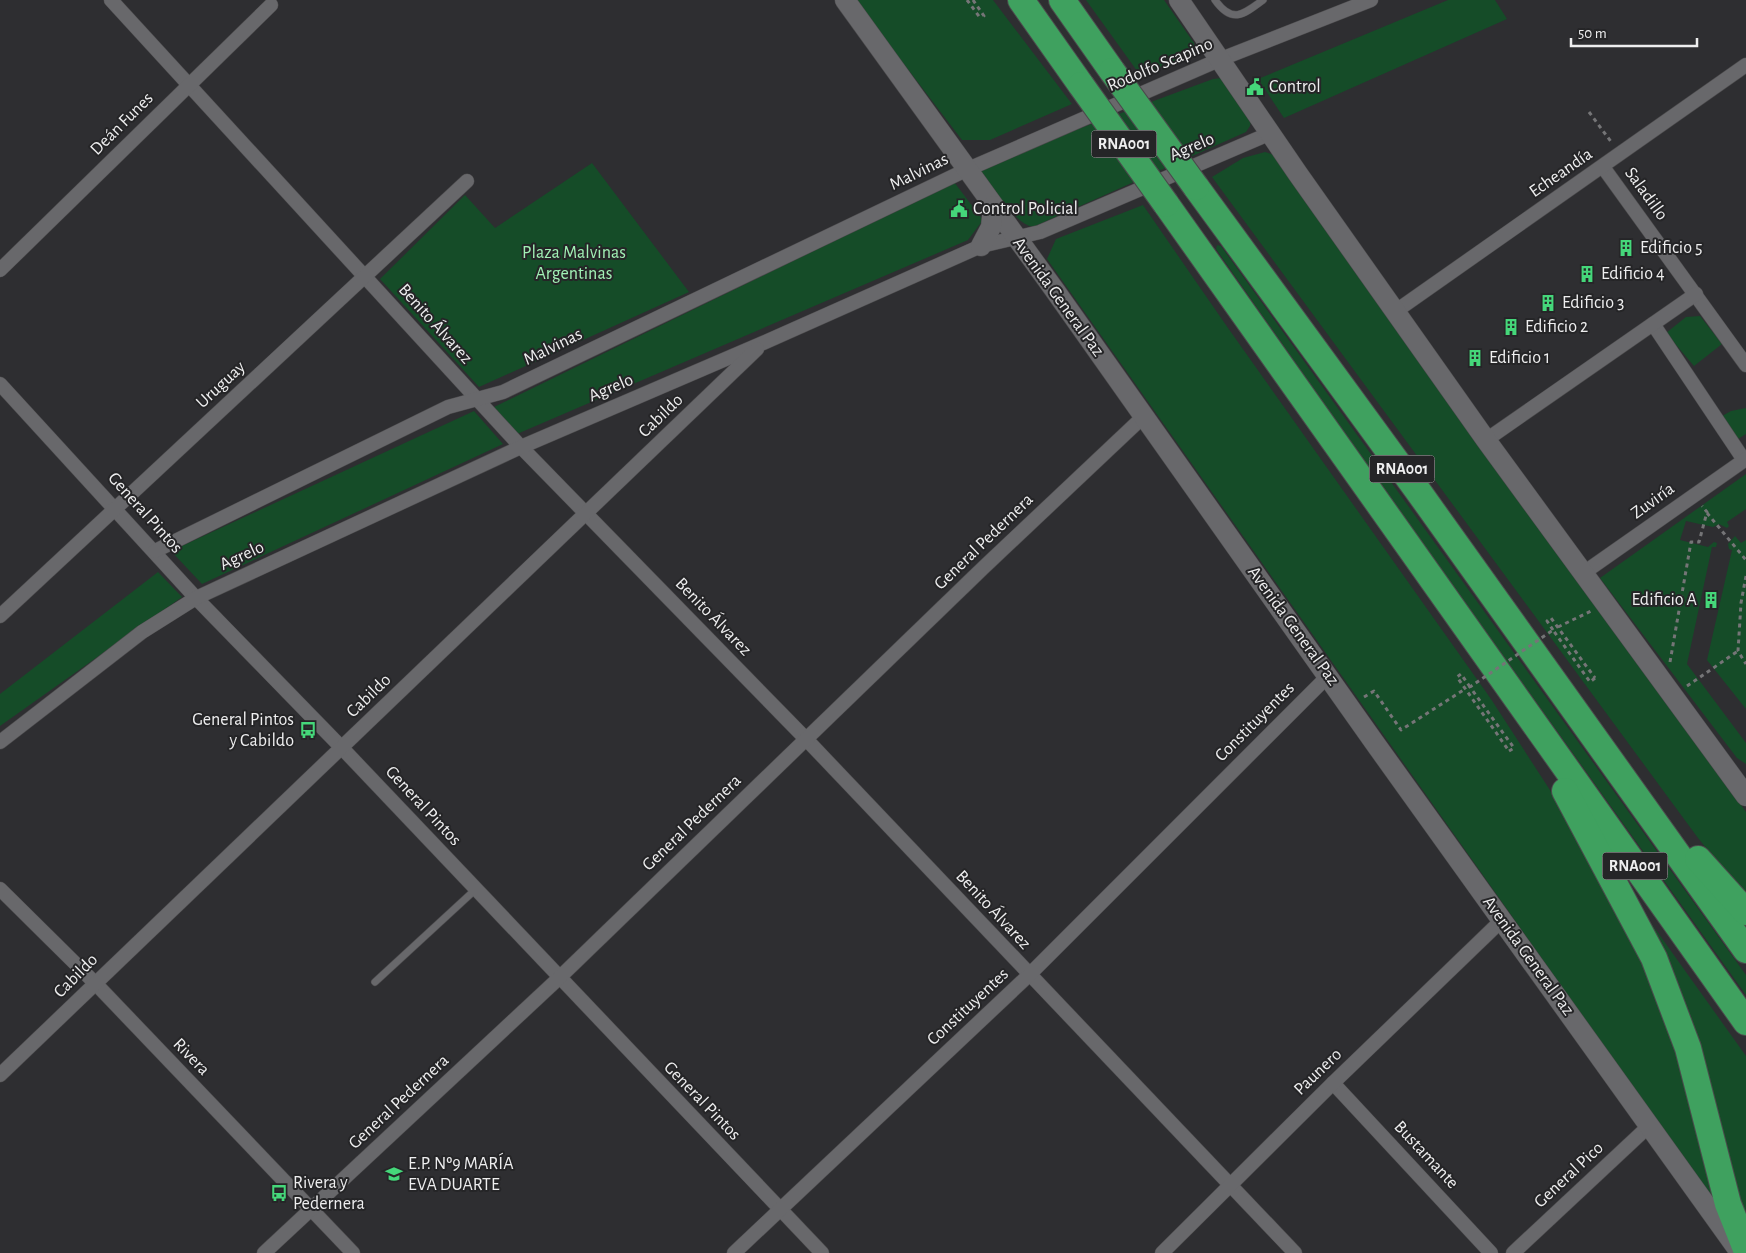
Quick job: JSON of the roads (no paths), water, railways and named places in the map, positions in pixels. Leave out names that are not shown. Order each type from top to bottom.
[{"type":"highway","name":"RNA001","points":[[1021,0],[1746,1022]]},
{"type":"highway","name":"RNA001","points":[[1062,0],[1412,483],[1746,950]]},
{"type":"highway","points":[[1524,710],[1654,958],[1688,1048],[1728,1204],[1746,1249]]},
{"type":"highway","points":[[1605,753],[1746,912]]},
{"type":"street","name":"Benito Álvarez","points":[[111,0],[366,275],[521,447],[806,740],[1029,975],[1232,1184],[1295,1253]]},
{"type":"street","name":"Avenida General Paz","points":[[845,0],[1741,1253]]},
{"type":"street","points":[[1179,0],[1222,59],[1298,174],[1486,440],[1605,605],[1739,779],[1746,796]]},
{"type":"street","name":"Rodolfo Scapino","points":[[966,170],[1222,59],[1371,0]]},
{"type":"street","name":"Deán Funes","points":[[0,270],[271,4]]},
{"type":"street","name":"Echeandía","points":[[1396,311],[1621,155],[1746,65]]},
{"type":"street","name":"Agrelo","points":[[0,742],[142,632],[196,598],[521,447],[763,344],[981,246],[1040,232],[1271,133]]},
{"type":"street","name":"Saladillo","points":[[1603,167],[1746,365]]},
{"type":"street","name":"Malvinas","points":[[155,551],[448,407],[503,392],[966,170]]},
{"type":"street","name":"Uruguay","points":[[0,616],[467,181]]},
{"type":"street","points":[[981,246],[990,227],[993,206]]},
{"type":"street","points":[[1486,440],[1696,294]]},
{"type":"street","points":[[1653,324],[1745,460]]},
{"type":"street","name":"Cabildo","points":[[0,1075],[763,344]]},
{"type":"street","name":"General Pintos","points":[[0,384],[155,551],[196,598],[342,748],[822,1253]]},
{"type":"street","name":"General Pedernera","points":[[264,1253],[559,978],[983,568],[1143,417]]},
{"type":"street","name":"Zuviría","points":[[1582,574],[1745,460]]},
{"type":"street","name":"Constituyentes","points":[[734,1253],[1029,975],[1328,676]]},
{"type":"street","name":"Rivera","points":[[0,889],[96,984],[353,1253]]},
{"type":"street","name":"Paunero","points":[[1162,1253],[1333,1083],[1502,920]]},
{"type":"street","name":"Bustamante","points":[[1333,1083],[1492,1253]]},
{"type":"street","name":"General Pico","points":[[1513,1253],[1650,1125]]},
{"type":"lane","points":[[1215,0],[1220,8],[1230,15],[1242,15],[1263,0]]},
{"type":"lane","points":[[375,982],[476,889]]},
{"type":"place","name":"Control","points":[[1255,87]]},
{"type":"place","name":"Control Policial","points":[[959,209]]},
{"type":"place","name":"Edificio 5","points":[[1626,248]]},
{"type":"place","name":"Edificio 4","points":[[1587,274]]},
{"type":"place","name":"Edificio 3","points":[[1548,303]]},
{"type":"place","name":"Edificio 2","points":[[1511,327]]},
{"type":"place","name":"Edificio 1","points":[[1475,358]]},
{"type":"place","name":"Edificio A","points":[[1711,600]]},
{"type":"place","name":"General Pintos y Cabildo","points":[[308,730]]},
{"type":"place","name":"E.P. Nº9 MARÍA EVA DUARTE","points":[[394,1174]]},
{"type":"place","name":"Rivera y Pedernera","points":[[279,1193]]},
{"type":"park label","name":"Plaza Malvinas Argentinas","points":[[574,263]]}]
